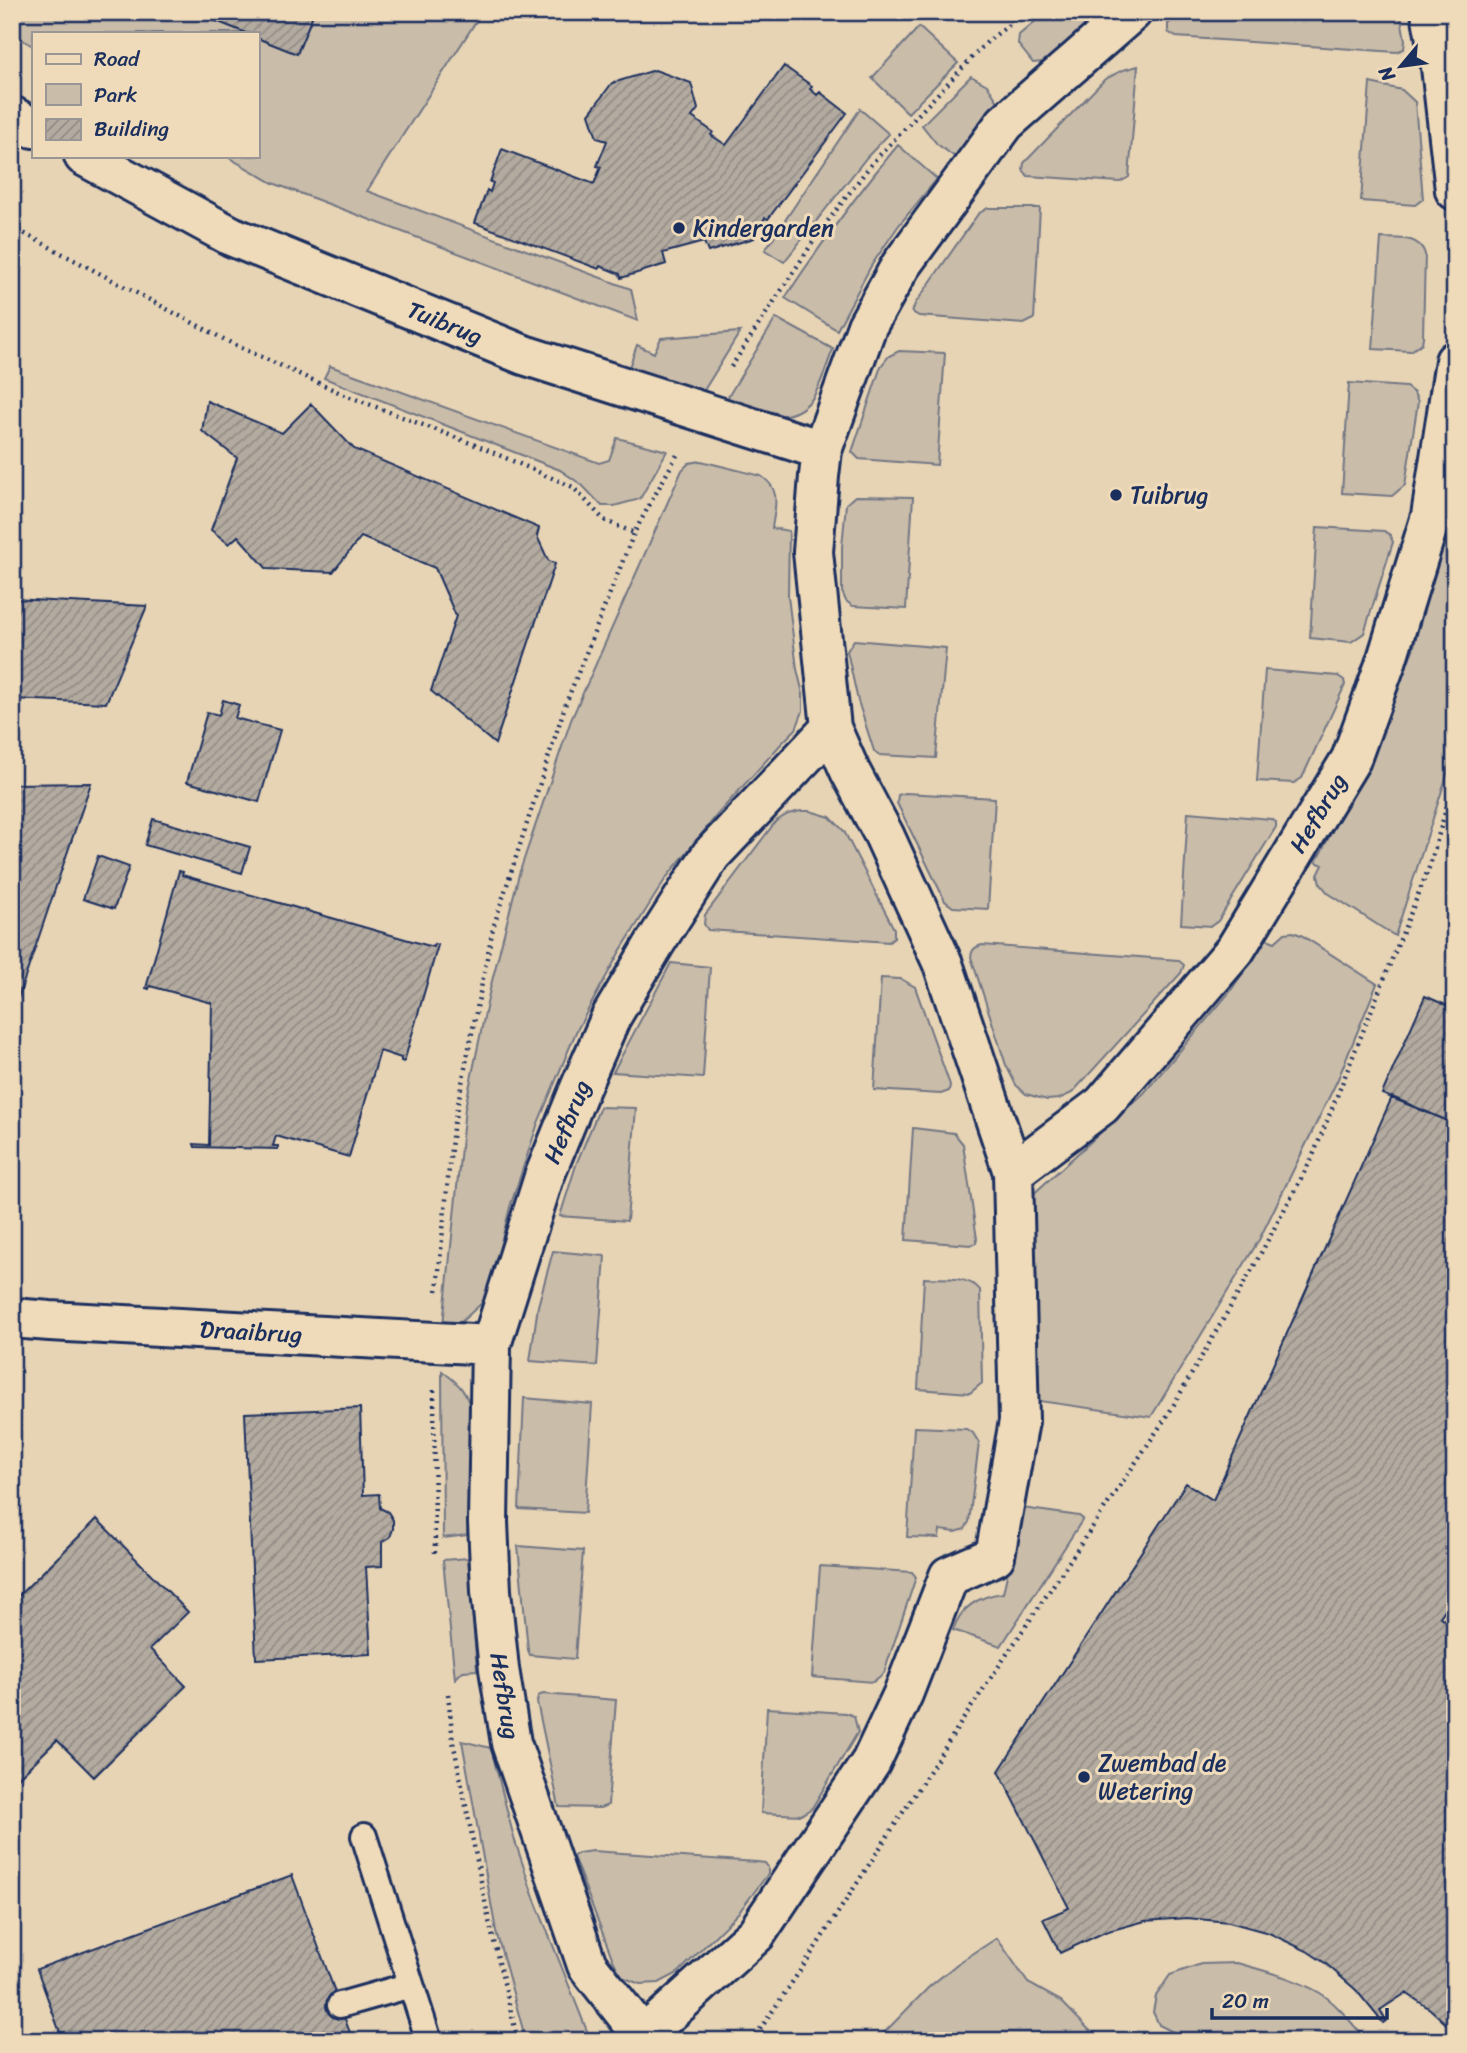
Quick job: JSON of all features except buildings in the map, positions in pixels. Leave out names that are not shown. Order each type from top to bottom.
[{"type":"street","points":[[831,728],[813,552],[822,450],[867,326],[901,265],[1005,123],[1132,12]]},
{"type":"street","points":[[1431,12],[1441,67],[1455,190]]},
{"type":"street","points":[[12,116],[32,127]]},
{"type":"street","name":"Tuibrug","points":[[88,158],[231,236],[524,355],[822,450]]},
{"type":"street","name":"Hefbrug","points":[[1013,1172],[1102,1105],[1235,950],[1351,759],[1386,662],[1431,516],[1455,361]]},
{"type":"street","name":"Hefbrug","points":[[831,728],[926,925],[954,995],[1013,1172],[1019,1421],[995,1556],[949,1576],[903,1694],[871,1762],[756,1934],[642,2038],[587,1965],[510,1743],[491,1591],[488,1522],[491,1345],[544,1177],[611,1017],[711,855],[831,728]]},
{"type":"street","name":"Draaibrug","points":[[12,1318],[491,1345]]},
{"type":"lane","points":[[364,1836],[429,2041]]},
{"type":"lane","points":[[340,2005],[411,1985]]},
{"type":"path","points":[[752,2041],[1169,1413],[1255,1266],[1312,1158],[1430,865],[1455,778]]},
{"type":"green space","points":[[12,12],[194,12],[244,32],[32,32],[32,45],[12,34]]},
{"type":"green space","points":[[314,12],[482,12],[367,191],[631,289],[638,321],[273,183],[229,158],[259,158],[259,39],[297,54]]},
{"type":"green space","points":[[1046,12],[1102,12],[1043,62],[1033,63],[1018,44],[1019,35]]},
{"type":"green space","points":[[1183,12],[1400,12],[1404,49],[1396,52],[1176,37],[1168,32],[1168,24]]},
{"type":"green space","points":[[919,27],[958,63],[908,113],[872,78]]},
{"type":"green space","points":[[1138,66],[1129,177],[1120,182],[1028,176],[1023,170],[1024,163],[1105,79]]},
{"type":"green space","points":[[971,76],[987,85],[1000,105],[955,157],[937,144],[922,125]]},
{"type":"green space","points":[[1370,83],[1402,90],[1415,102],[1423,199],[1415,205],[1361,201]]},
{"type":"green space","points":[[860,109],[889,134],[867,157],[784,262],[765,250]]},
{"type":"green space","points":[[898,145],[937,179],[899,225],[871,266],[837,330],[785,298],[839,220]]},
{"type":"green space","points":[[988,208],[1040,208],[1034,319],[1024,324],[919,316],[912,312],[978,214]]},
{"type":"green space","points":[[1381,238],[1413,241],[1425,254],[1423,337],[1422,343],[1411,351],[1373,349]]},
{"type":"green space","points":[[776,318],[833,349],[814,396],[802,409],[781,416],[758,414],[723,405]]},
{"type":"green space","points":[[740,332],[698,400],[625,379],[637,345],[654,353],[661,338]]},
{"type":"green space","points":[[899,351],[945,353],[937,465],[859,459],[852,452],[881,366],[889,356]]},
{"type":"green space","points":[[330,366],[599,463],[609,460],[617,438],[667,451],[640,499],[614,506],[602,506],[582,485],[560,470],[324,378]]},
{"type":"green space","points":[[1349,383],[1406,387],[1414,393],[1418,402],[1405,485],[1392,496],[1342,493]]},
{"type":"green space","points":[[701,461],[761,476],[772,487],[776,499],[772,528],[789,531],[788,596],[797,669],[803,694],[803,711],[796,729],[717,815],[666,878],[619,953],[576,1032],[538,1123],[510,1207],[490,1288],[483,1302],[461,1322],[443,1325],[465,1108],[490,989],[519,874],[571,720],[682,470],[689,463]]},
{"type":"green space","points":[[1455,486],[1455,742],[1395,936],[1328,893],[1320,883],[1318,875],[1323,865],[1316,862],[1345,806],[1413,650]]},
{"type":"green space","points":[[855,496],[913,497],[906,609],[853,606],[846,601],[842,592],[842,547],[846,504]]},
{"type":"green space","points":[[1317,527],[1384,531],[1390,535],[1393,542],[1364,633],[1351,642],[1310,638]]},
{"type":"green space","points":[[854,640],[946,648],[936,758],[879,755],[874,751],[858,701],[847,651]]},
{"type":"green space","points":[[1265,670],[1338,676],[1344,680],[1345,685],[1302,778],[1294,783],[1257,781]]},
{"type":"green space","points":[[905,793],[995,798],[988,909],[953,907],[945,901],[897,803],[898,795]]},
{"type":"green space","points":[[801,811],[830,817],[844,831],[894,929],[894,938],[889,942],[708,930],[704,924],[705,915],[776,821]]},
{"type":"green space","points":[[1188,812],[1271,819],[1276,822],[1276,827],[1218,921],[1211,926],[1181,924]]},
{"type":"green space","points":[[1293,932],[1377,984],[1338,1079],[1259,1240],[1151,1417],[1032,1400],[1029,1198],[1144,1093],[1229,993],[1267,939],[1275,942],[1285,933]]},
{"type":"green space","points":[[982,945],[1178,960],[1184,965],[1181,973],[1072,1093],[1059,1099],[1047,1100],[1026,1094],[1016,1085],[1006,1065],[971,957],[974,949]]},
{"type":"green space","points":[[671,963],[710,967],[703,1078],[613,1072]]},
{"type":"green space","points":[[881,978],[901,979],[915,987],[950,1085],[949,1091],[941,1094],[874,1090]]},
{"type":"green space","points":[[600,1107],[636,1108],[627,1221],[560,1216],[577,1162]]},
{"type":"green space","points":[[913,1128],[954,1133],[963,1144],[976,1243],[971,1245],[906,1240]]},
{"type":"green space","points":[[553,1251],[605,1256],[597,1366],[530,1361],[538,1306]]},
{"type":"green space","points":[[924,1278],[961,1280],[980,1290],[982,1383],[970,1393],[918,1389]]},
{"type":"green space","points":[[442,1371],[462,1389],[472,1414],[467,1535],[443,1538]]},
{"type":"green space","points":[[524,1398],[592,1404],[585,1513],[519,1509]]},
{"type":"green space","points":[[914,1427],[966,1429],[973,1433],[979,1443],[969,1522],[965,1529],[956,1532],[940,1530],[939,1538],[907,1537]]},
{"type":"green space","points":[[1022,1508],[1079,1516],[1083,1519],[1001,1646],[953,1630],[961,1615],[972,1604],[1003,1593]]},
{"type":"green space","points":[[518,1546],[583,1551],[575,1659],[530,1655]]},
{"type":"green space","points":[[468,1558],[477,1670],[463,1671],[455,1679],[443,1560]]},
{"type":"green space","points":[[820,1566],[912,1572],[916,1577],[884,1673],[873,1682],[812,1677]]},
{"type":"green space","points":[[543,1694],[616,1700],[608,1805],[600,1808],[559,1807],[537,1702],[538,1696]]},
{"type":"green space","points":[[767,1708],[846,1713],[854,1716],[858,1732],[812,1808],[801,1815],[761,1813]]},
{"type":"green space","points":[[462,1741],[491,1748],[514,1838],[533,1895],[591,2041],[526,2041],[496,1931]]},
{"type":"green space","points":[[592,1851],[765,1863],[768,1874],[739,1912],[678,1973],[659,1983],[640,1984],[622,1977],[613,1960],[573,1856]]},
{"type":"green space","points":[[997,1938],[1028,1983],[1061,2001],[1100,2041],[876,2041],[929,1987],[957,1964]]},
{"type":"green space","points":[[1237,1963],[1290,1979],[1320,1993],[1339,2009],[1367,2041],[1304,2041],[1258,2032],[1200,2037],[1177,2034],[1159,2025],[1153,2012],[1156,1996],[1170,1975],[1201,1964]]},
{"type":"place","name":"Kindergarden","points":[[679,228]]},
{"type":"place","name":"Tuibrug","points":[[1116,495]]},
{"type":"place","name":"Zwembad de Wetering","points":[[1084,1777]]}]
